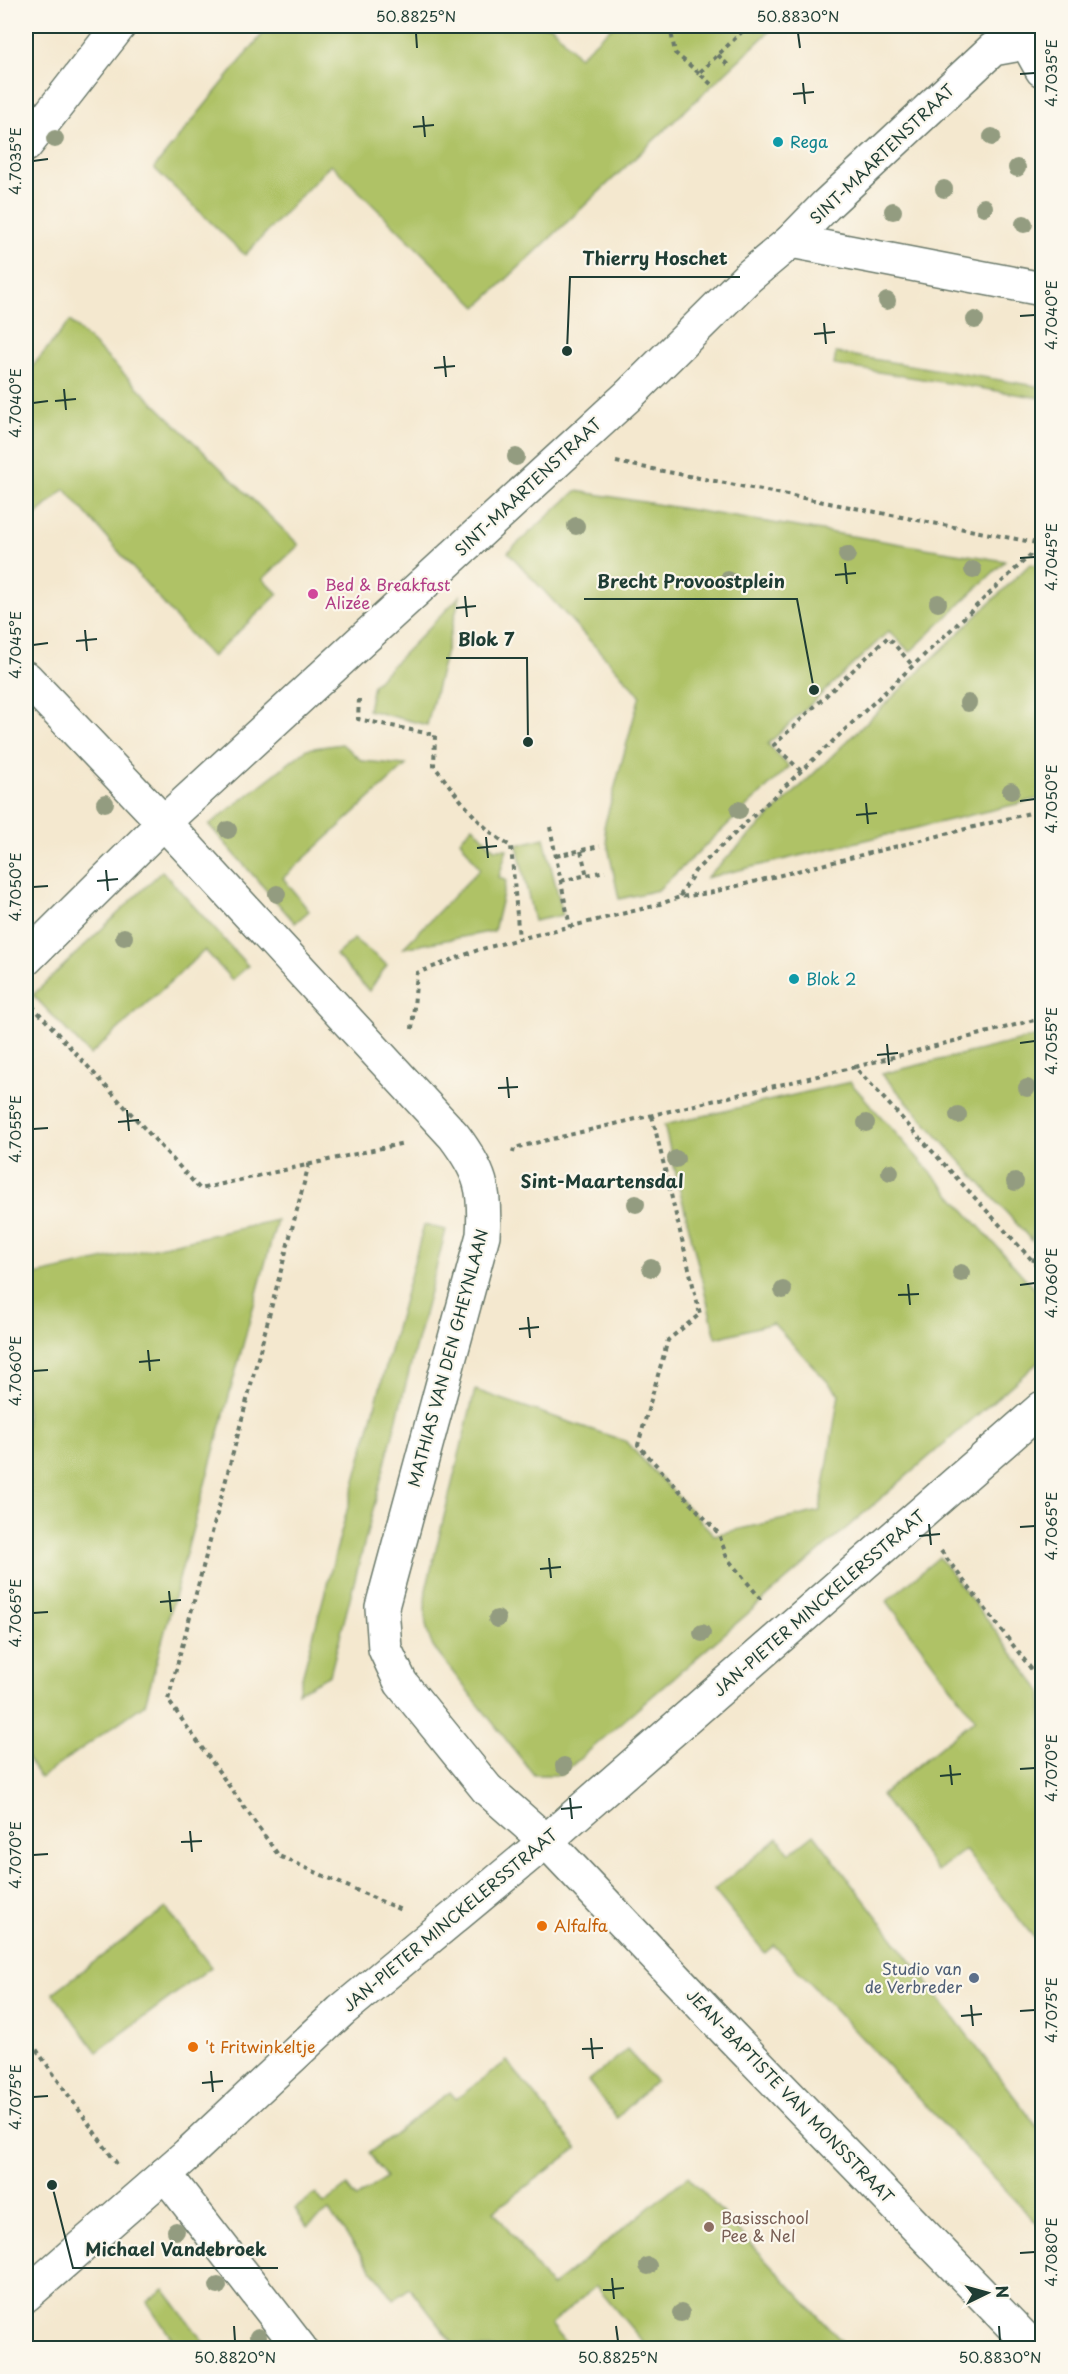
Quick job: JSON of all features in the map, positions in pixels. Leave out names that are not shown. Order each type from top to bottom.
[{"type":"street","points":[[26,145],[119,26]]},
{"type":"street","name":"SINT-MAARTENSTRAAT","points":[[26,959],[163,823],[629,395],[748,277],[791,241],[993,49],[1038,51]]},
{"type":"street","points":[[791,241],[1042,289]]},
{"type":"street","name":"MATHIAS VAN DEN GHEYNLAAN","points":[[26,678],[454,1136],[470,1157],[480,1178],[484,1194],[483,1235],[382,1607],[382,1630],[385,1649],[401,1683],[487,1790],[546,1841]]},
{"type":"street","name":"JAN-PIETER MINCKELERSSTRAAT","points":[[26,2295],[165,2174],[341,2011],[546,1841],[1042,1408]]},
{"type":"street","name":"JEAN-BAPTISTE VAN MONSSTRAAT","points":[[546,1841],[1034,2349]]},
{"type":"street","points":[[165,2174],[300,2349]]},
{"type":"path","points":[[670,26],[675,53],[711,84]]},
{"type":"path","points":[[699,73],[748,26]]},
{"type":"path","points":[[718,55],[730,67]]},
{"type":"path","points":[[611,461],[1042,544]]},
{"type":"path","points":[[680,897],[695,871],[1042,544]]},
{"type":"path","points":[[801,771],[774,745],[888,637],[913,666]]},
{"type":"path","points":[[359,698],[358,719],[435,735],[434,766],[468,809],[500,841],[511,846],[519,939]]},
{"type":"path","points":[[411,1037],[417,973],[478,950],[654,906],[680,897],[709,893],[1042,810]]},
{"type":"path","points":[[550,827],[570,927]]},
{"type":"path","points":[[556,856],[600,846]]},
{"type":"path","points":[[581,851],[587,876]]},
{"type":"path","points":[[561,881],[605,871]]},
{"type":"path","points":[[26,999],[200,1189],[412,1141]]},
{"type":"path","points":[[480,1178],[507,1169],[514,1148],[855,1067],[1042,1018]]},
{"type":"path","points":[[855,1067],[1042,1271]]},
{"type":"path","points":[[652,1116],[700,1314],[668,1340],[638,1445],[718,1534],[727,1558],[767,1606]]},
{"type":"path","points":[[309,1164],[168,1700],[279,1856],[402,1911]]},
{"type":"path","points":[[1033,1262],[1041,1243],[1042,1222]]},
{"type":"path","points":[[940,1551],[1042,1683]]},
{"type":"path","points":[[26,2035],[118,2166]]},
{"type":"green space","points":[[269,26],[412,26],[420,33],[426,26],[551,26],[579,57],[613,26],[775,26],[477,307],[331,164],[245,255],[154,168]]},
{"type":"green space","points":[[70,321],[299,545],[263,579],[278,594],[212,657],[65,489],[26,524],[26,374]]},
{"type":"green space","points":[[836,353],[1042,387],[1042,398],[834,365]]},
{"type":"green space","points":[[576,491],[1005,561],[910,652],[889,631],[768,744],[789,767],[658,890],[619,899],[604,827],[640,695],[508,552]]},
{"type":"green space","points":[[1030,564],[1042,566],[1042,798],[706,878]]},
{"type":"green space","points":[[460,596],[427,725],[368,710],[373,685]]},
{"type":"green space","points":[[342,744],[362,761],[406,765],[283,878],[309,911],[295,923],[209,825],[307,749]]},
{"type":"green space","points":[[473,826],[494,849],[507,849],[499,877],[506,881],[494,931],[403,948],[480,869],[460,840]]},
{"type":"green space","points":[[544,838],[563,915],[534,921],[517,845]]},
{"type":"green space","points":[[162,871],[248,966],[232,980],[205,950],[90,1055],[33,995]]},
{"type":"green space","points":[[354,939],[387,965],[369,991],[336,955]]},
{"type":"green space","points":[[1042,1035],[1042,1132],[1032,1241],[882,1074]]},
{"type":"green space","points":[[850,1082],[1042,1297],[1042,1359],[561,1775],[534,1775],[433,1647],[426,1626],[426,1590],[475,1390],[625,1441],[714,1535],[820,1511],[839,1394],[773,1323],[716,1338],[664,1125]]},
{"type":"green space","points":[[277,1220],[145,1704],[40,1778],[26,1756],[26,1277]]},
{"type":"green space","points":[[424,1225],[446,1230],[330,1675],[298,1692]]},
{"type":"green space","points":[[939,1557],[1042,1692],[1042,1948],[965,1850],[937,1871],[881,1795],[975,1719],[887,1601]]},
{"type":"green space","points":[[814,1834],[1042,2133],[1042,2229],[774,1945],[765,1953],[714,1890],[778,1838],[790,1853]]},
{"type":"green space","points":[[166,1908],[211,1967],[97,2052],[53,1993]]},
{"type":"green space","points":[[627,2050],[655,2081],[617,2118],[588,2081]]},
{"type":"green space","points":[[507,2061],[577,2148],[494,2211],[551,2287],[688,2176],[848,2348],[648,2348],[596,2286],[551,2324],[569,2348],[457,2348],[410,2288],[394,2299],[329,2211],[307,2227],[295,2209],[316,2193],[324,2204],[347,2186],[356,2198],[386,2177],[369,2153],[450,2092],[456,2099]]},
{"type":"green space","points":[[164,2289],[208,2348],[167,2348],[174,2342],[147,2302]]},
{"type":"place","name":"Rega","points":[[778,142]]},
{"type":"place","name":"Thierry Hoschet","points":[[567,351]]},
{"type":"place","name":"Bed & Breakfast Alizée","points":[[313,594]]},
{"type":"place","name":"Brecht Provoostplein","points":[[814,690]]},
{"type":"place","name":"Blok 7","points":[[528,742]]},
{"type":"place","name":"Blok 2","points":[[794,979]]},
{"type":"place","name":"Alfalfa","points":[[542,1926]]},
{"type":"place","name":"Studio van de Verbreder","points":[[974,1978]]},
{"type":"place","name":"'t Fritwinkeltje","points":[[193,2047]]},
{"type":"place","name":"Michael Vandebroek","points":[[52,2185]]},
{"type":"place","name":"Basisschool Pee & Nel","points":[[709,2227]]},
{"type":"district","name":"Sint-Maartensdal","points":[[602,1182]]}]
